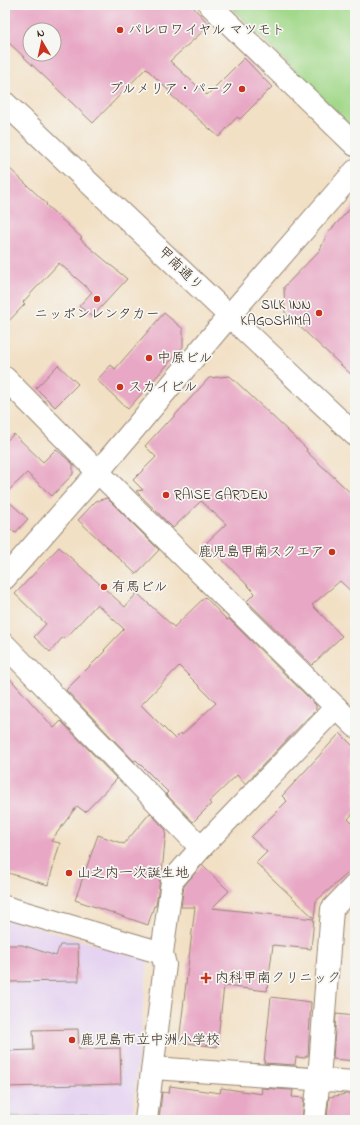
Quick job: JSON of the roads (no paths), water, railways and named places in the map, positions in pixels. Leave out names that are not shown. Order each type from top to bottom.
[{"type":"street","points":[[210,5],[355,145]]},
{"type":"street","name":"甲南通り","points":[[5,103],[355,435]]},
{"type":"street","points":[[5,578],[98,472],[229,316],[355,171]]},
{"type":"street","points":[[5,378],[355,726]]},
{"type":"street","points":[[5,644],[201,848]]},
{"type":"street","points":[[146,1120],[165,965],[162,953],[172,881],[201,848],[336,707]]},
{"type":"street","points":[[314,1120],[332,909],[355,885]]},
{"type":"street","points":[[5,907],[162,953]]},
{"type":"street","points":[[153,1068],[355,1082]]},
{"type":"place","name":"パレロワイヤル マツモト","points":[[120,30]]},
{"type":"place","name":"プルメリア・パーク","points":[[242,89]]},
{"type":"place","name":"ニッポンレンタカー","points":[[97,299]]},
{"type":"place","name":"SILK INN KAGOSHIMA","points":[[319,313]]},
{"type":"place","name":"中原ビル","points":[[149,358]]},
{"type":"place","name":"スカイビル","points":[[120,387]]},
{"type":"place","name":"RAISE GARDEN","points":[[166,495]]},
{"type":"place","name":"鹿児島甲南スクエア","points":[[332,552]]},
{"type":"place","name":"有馬ビル","points":[[104,587]]},
{"type":"place","name":"山之内一次誕生地","points":[[69,873]]},
{"type":"place","name":"内科甲南クリニック","points":[[206,978]]},
{"type":"place","name":"鹿児島市立中洲小学校","points":[[72,1040]]}]
